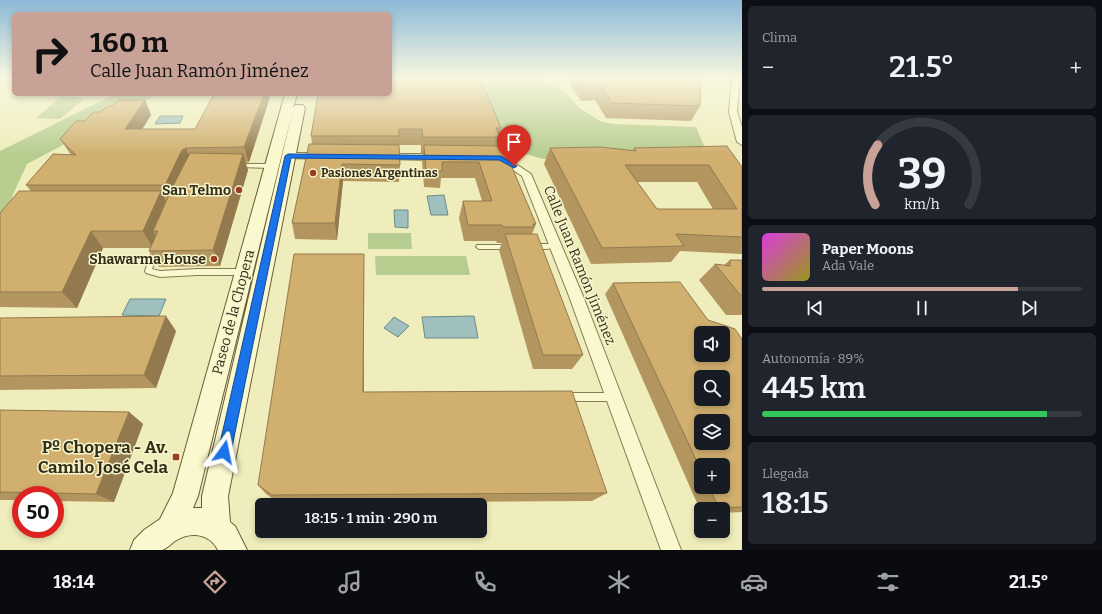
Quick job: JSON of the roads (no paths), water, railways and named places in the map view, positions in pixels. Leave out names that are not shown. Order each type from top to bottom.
[{"type":"main road","name":"Paseo de la Chopera","points":[[170,528],[185,496],[288,104]]},
{"type":"main road","name":"Paseo de la Chopera","points":[[217,526],[215,496],[300,104]]},
{"type":"main road","points":[[144,550],[153,540],[170,528],[186,522],[202,521],[217,526],[229,539],[233,550]]},
{"type":"street","points":[[734,104],[734,112],[742,142]]},
{"type":"street","points":[[288,156],[336,156]]},
{"type":"street","points":[[368,157],[454,157]]},
{"type":"street","name":"Calle Juan Ramón Jiménez","points":[[477,157],[501,158],[526,174],[576,296],[671,550]]},
{"type":"lane","points":[[234,166],[272,166]]},
{"type":"lane","points":[[160,240],[148,271],[160,274],[243,272]]},
{"type":"lane","points":[[479,247],[518,246]]},
{"type":"lane","points":[[526,246],[555,246]]},
{"type":"lane","points":[[559,398],[614,397]]},
{"type":"water","points":[[160,116],[183,116],[180,123],[155,124]]},
{"type":"water","points":[[444,195],[448,215],[431,215],[427,196]]},
{"type":"water","points":[[394,210],[408,210],[408,228],[395,227]]},
{"type":"water","points":[[130,299],[166,299],[159,316],[122,315]]},
{"type":"water","points":[[474,316],[478,338],[425,338],[422,317]]},
{"type":"water","points":[[394,317],[409,326],[398,337],[384,328]]},
{"type":"place","name":"Pasiones Argentinas","points":[[313,173]]},
{"type":"place","name":"San Telmo","points":[[239,190]]},
{"type":"place","name":"Shawarma House","points":[[214,259]]},
{"type":"place","name":"Pº Chopera - Av. Camilo José Cela","points":[[176,457]]}]
